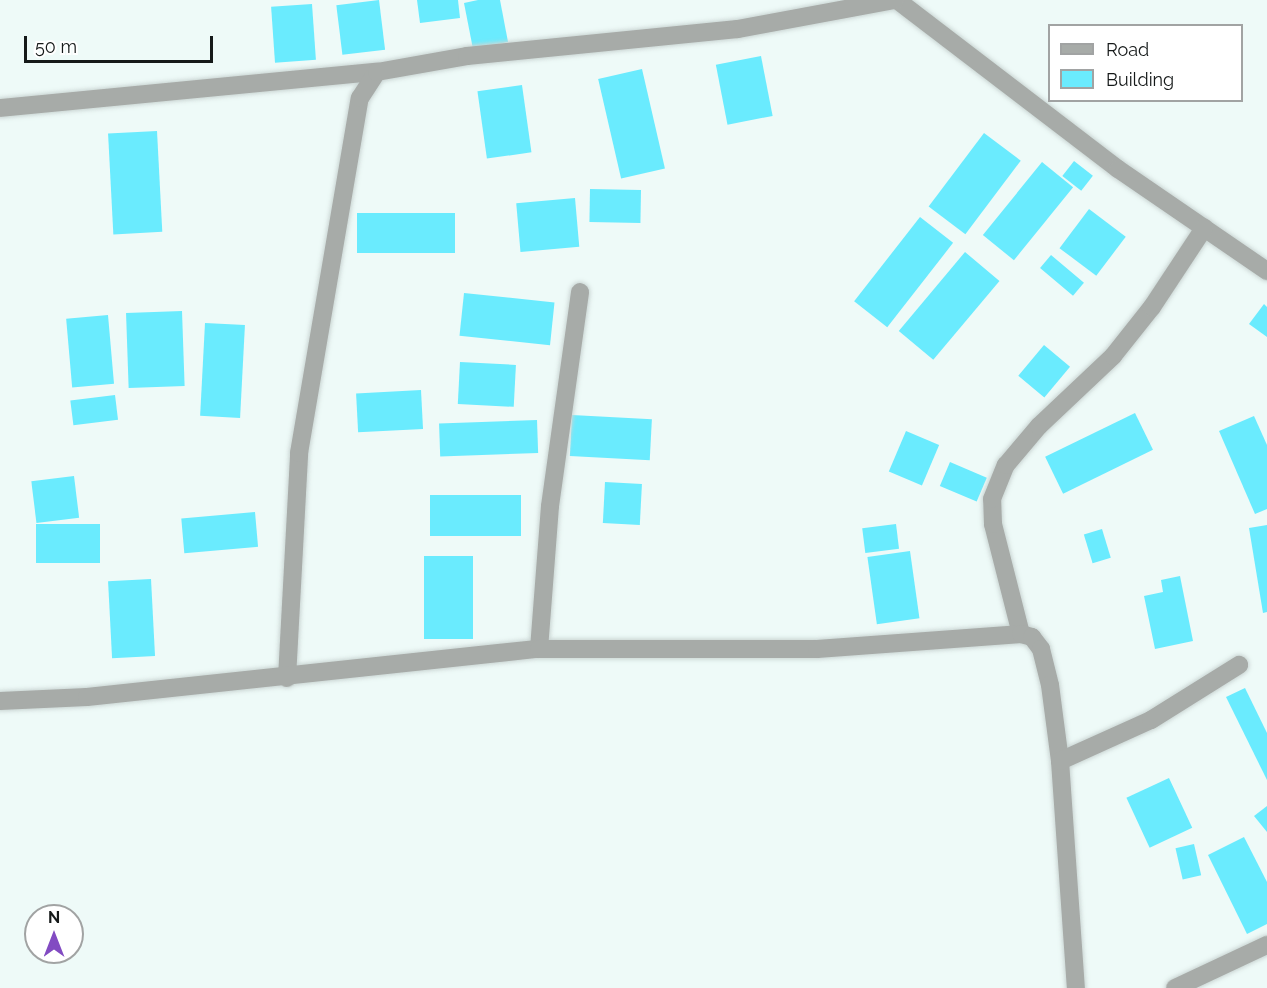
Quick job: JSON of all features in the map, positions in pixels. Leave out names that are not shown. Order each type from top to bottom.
[{"type":"street","points":[[0,108],[377,72],[467,56],[738,29],[896,0],[1118,169],[1267,271]]},
{"type":"street","points":[[287,678],[299,453],[360,98],[377,72]]},
{"type":"street","points":[[1021,634],[993,524],[992,499],[1006,465],[1039,426],[1113,356],[1152,307],[1204,228]]},
{"type":"street","points":[[539,649],[550,506],[580,292]]},
{"type":"street","points":[[0,701],[87,697],[287,678],[539,649],[817,649],[1021,634],[1032,637],[1041,649],[1060,761],[1076,988]]},
{"type":"street","points":[[1060,761],[1151,720],[1239,665]]},
{"type":"street","points":[[1175,988],[1267,945]]},
{"type":"building","points":[[379,0],[385,50],[342,55],[336,5]]},
{"type":"building","points":[[417,0],[458,0],[460,18],[420,23]]},
{"type":"building","points":[[478,0],[500,0],[508,42],[473,49],[464,3]]},
{"type":"building","points":[[312,4],[316,60],[275,63],[271,7]]},
{"type":"building","points":[[761,56],[773,116],[727,125],[716,65]]},
{"type":"building","points":[[642,69],[665,168],[621,179],[598,79]]},
{"type":"building","points":[[522,85],[531,152],[487,159],[477,91]]},
{"type":"building","points":[[157,131],[162,232],[113,234],[108,134]]},
{"type":"building","points":[[984,133],[1021,161],[965,234],[929,206]]},
{"type":"building","points":[[1074,161],[1093,176],[1081,191],[1062,176]]},
{"type":"building","points":[[1042,162],[1073,187],[1014,260],[983,235]]},
{"type":"building","points":[[590,189],[641,190],[640,223],[589,222]]},
{"type":"building","points":[[575,198],[579,247],[520,252],[516,203]]},
{"type":"building","points":[[1089,209],[1126,237],[1096,276],[1060,248]]},
{"type":"building","points":[[357,213],[455,213],[455,253],[357,253]]},
{"type":"building","points":[[920,217],[953,243],[887,327],[854,301]]},
{"type":"building","points":[[965,252],[999,281],[933,360],[899,331]]},
{"type":"building","points":[[1051,255],[1084,283],[1073,296],[1040,268]]},
{"type":"building","points":[[464,293],[555,303],[550,345],[460,336]]},
{"type":"building","points":[[1264,304],[1267,307],[1267,337],[1249,324]]},
{"type":"building","points":[[182,311],[185,386],[129,388],[126,313]]},
{"type":"building","points":[[108,315],[114,384],[72,387],[66,319]]},
{"type":"building","points":[[205,323],[245,325],[240,418],[200,416]]},
{"type":"building","points":[[1044,345],[1070,367],[1044,397],[1018,376]]},
{"type":"building","points":[[460,362],[516,365],[514,407],[458,404]]},
{"type":"building","points":[[421,390],[423,429],[358,432],[356,393]]},
{"type":"building","points":[[115,395],[118,420],[73,425],[70,400]]},
{"type":"building","points":[[1135,413],[1153,450],[1063,494],[1045,457]]},
{"type":"building","points":[[572,415],[652,419],[650,460],[570,456]]},
{"type":"building","points":[[1254,416],[1267,445],[1267,509],[1255,514],[1219,431]]},
{"type":"building","points":[[537,420],[538,453],[440,456],[439,423]]},
{"type":"building","points":[[906,431],[939,445],[922,486],[889,472]]},
{"type":"building","points":[[950,462],[987,478],[977,502],[940,486]]},
{"type":"building","points":[[74,476],[79,518],[36,523],[31,481]]},
{"type":"building","points":[[605,482],[642,484],[640,525],[603,523]]},
{"type":"building","points":[[430,495],[521,495],[521,536],[430,536]]},
{"type":"building","points":[[255,512],[258,547],[184,553],[181,518]]},
{"type":"building","points":[[36,524],[100,524],[100,563],[36,563]]},
{"type":"building","points":[[896,524],[899,549],[865,553],[862,528]]},
{"type":"building","points":[[1267,525],[1267,612],[1263,613],[1249,528]]},
{"type":"building","points":[[1102,529],[1111,558],[1093,563],[1084,535]]},
{"type":"building","points":[[910,551],[919,618],[877,624],[867,557]]},
{"type":"building","points":[[424,556],[473,556],[473,639],[424,639]]},
{"type":"building","points":[[1180,576],[1193,641],[1155,649],[1144,596],[1163,592],[1161,580]]},
{"type":"building","points":[[151,579],[155,656],[112,658],[108,581]]},
{"type":"building","points":[[1245,688],[1267,733],[1267,780],[1226,697]]},
{"type":"building","points":[[1169,778],[1192,828],[1150,848],[1126,798]]},
{"type":"building","points":[[1267,806],[1267,832],[1254,816]]},
{"type":"building","points":[[1244,837],[1267,882],[1267,924],[1247,934],[1208,855]]},
{"type":"building","points":[[1194,844],[1201,875],[1183,879],[1175,848]]}]
